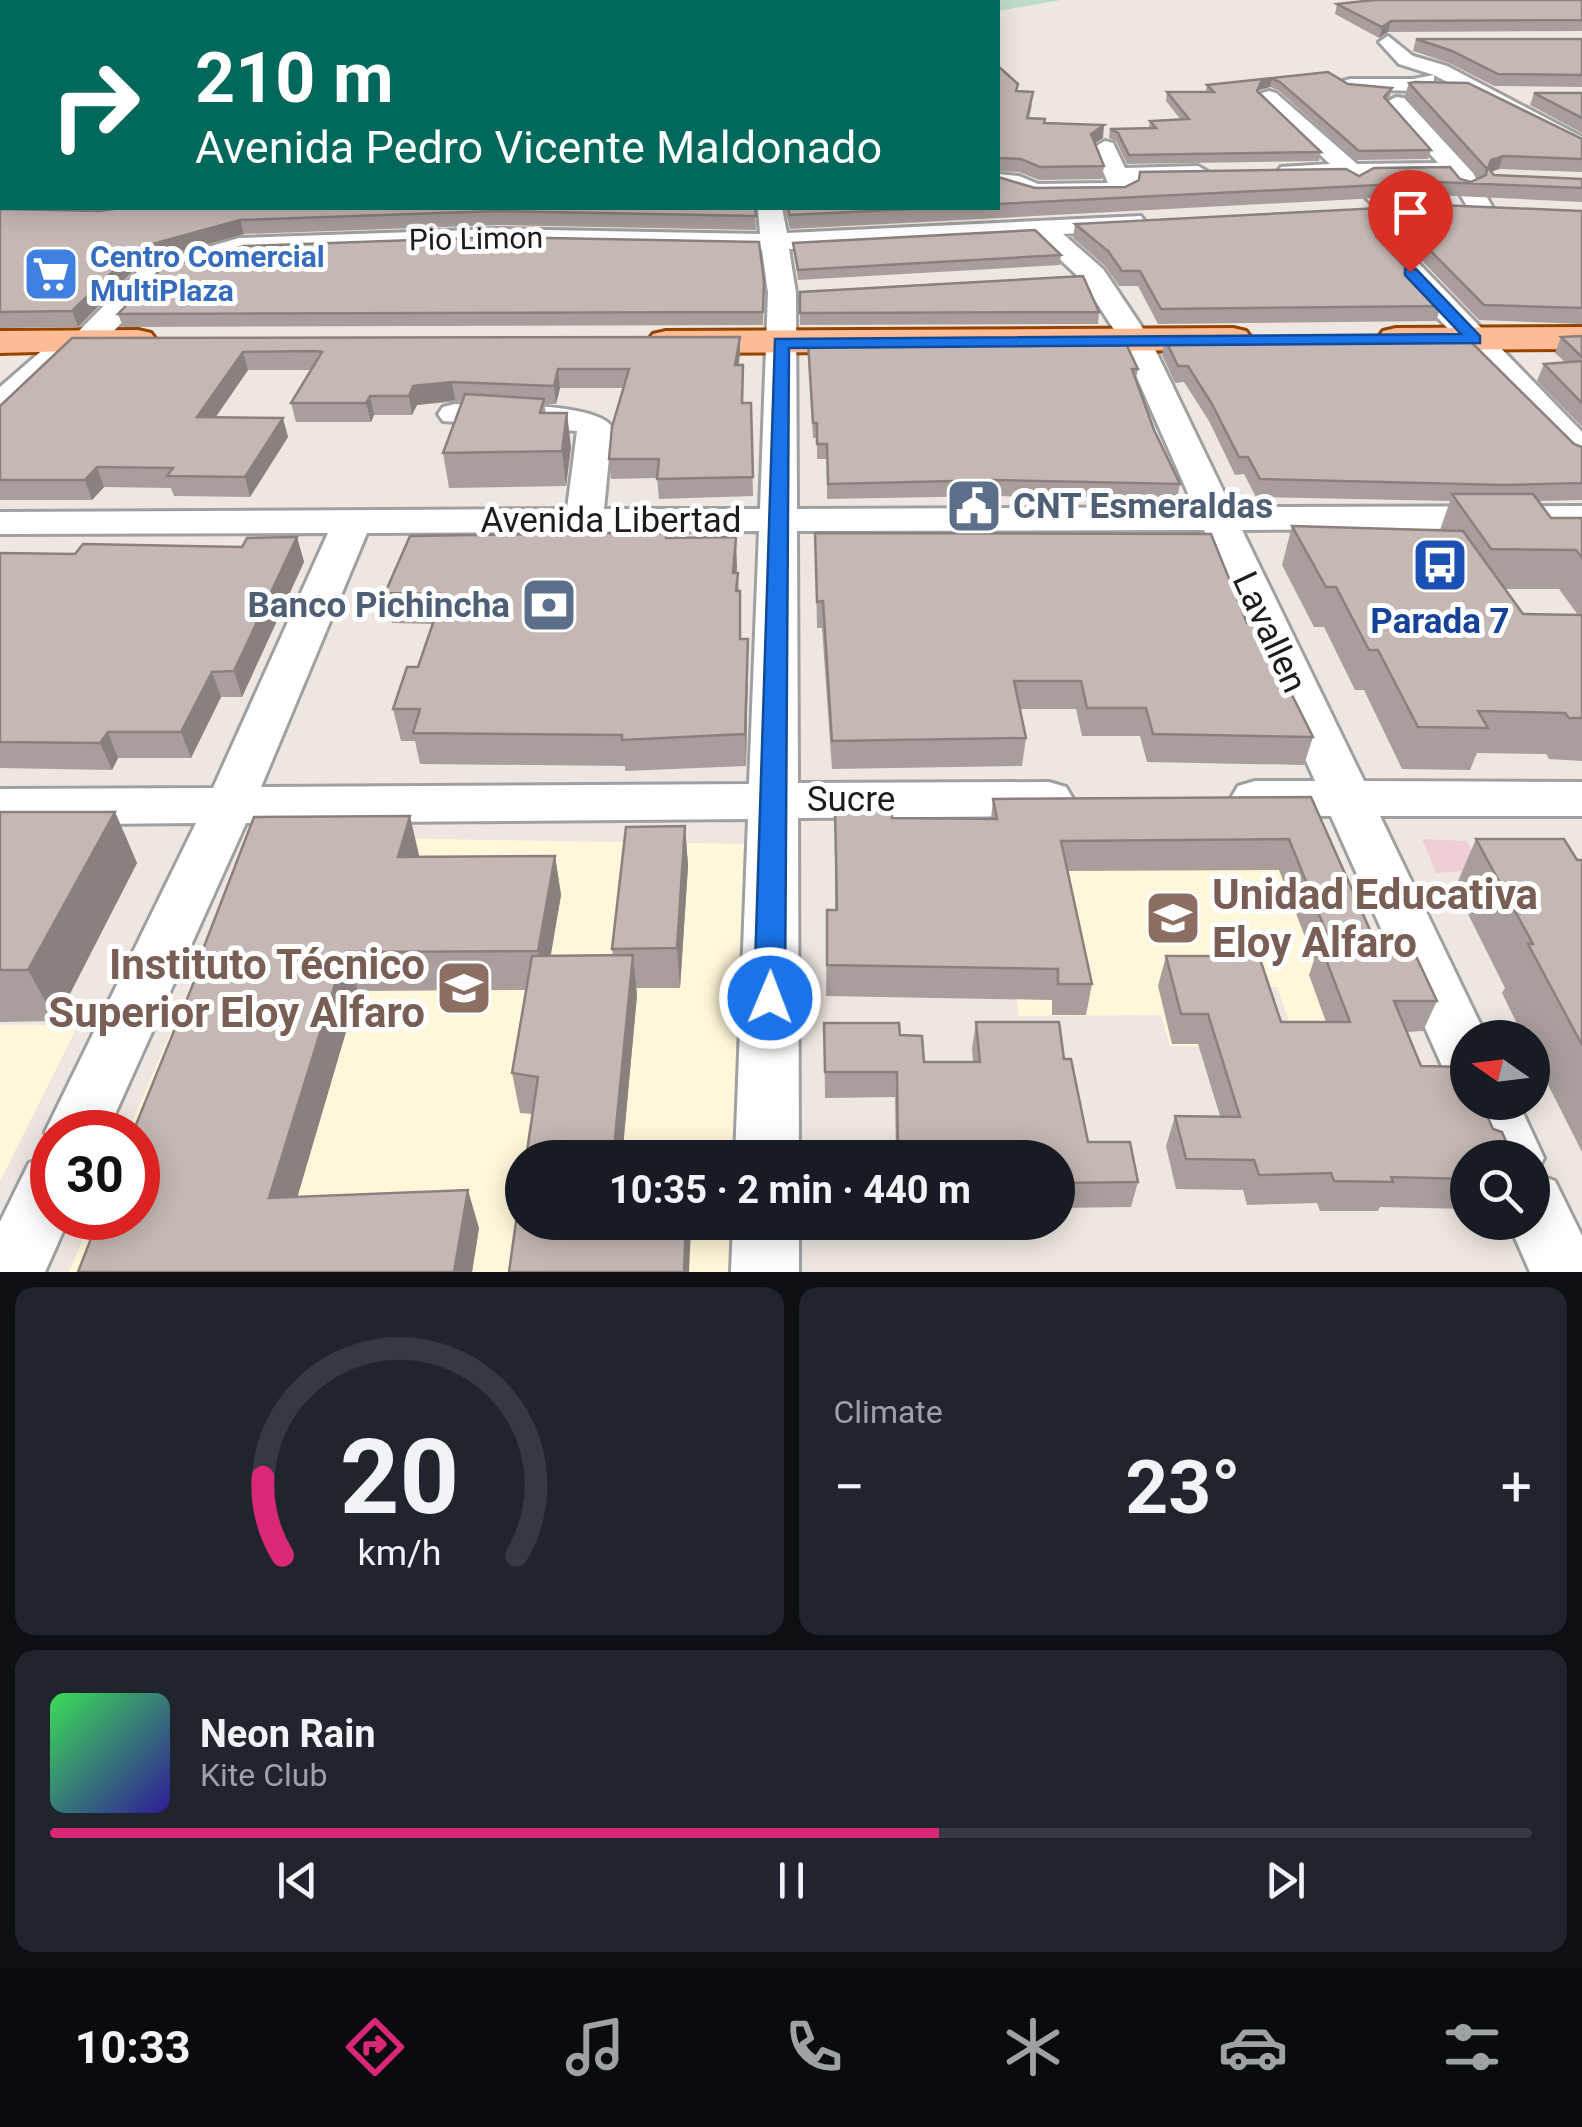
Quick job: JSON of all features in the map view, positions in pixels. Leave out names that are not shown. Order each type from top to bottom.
[{"type":"main road","points":[[1355,339],[1582,338]]},
{"type":"main road","points":[[622,342],[1275,339]]},
{"type":"main road","points":[[9,350],[79,341],[166,341]]},
{"type":"street","points":[[1407,42],[1388,42],[1406,60],[1434,68],[1582,146]]},
{"type":"street","points":[[1350,85],[1418,86],[1434,68],[1463,64]]},
{"type":"street","points":[[1487,94],[1544,96]]},
{"type":"street","points":[[1269,96],[1392,208]]},
{"type":"street","points":[[1396,103],[1468,175],[1480,208]]},
{"type":"street","points":[[1000,182],[1019,183],[1034,190],[1124,190],[1105,148]]},
{"type":"street","points":[[1271,172],[1347,170],[1468,175]]},
{"type":"street","points":[[1118,174],[1214,173]]},
{"type":"street","points":[[1352,210],[1420,207]]},
{"type":"street","points":[[1449,207],[1514,210]]},
{"type":"street","points":[[484,237],[492,210]]},
{"type":"street","name":"Pio Limon","points":[[0,404],[79,341],[151,274],[233,248],[774,225],[1040,227],[1157,220]]},
{"type":"street","points":[[767,1140],[780,343],[799,292],[774,225]]},
{"type":"street","name":"Lavallen","points":[[1040,227],[1076,276],[1135,339],[1450,1020]]},
{"type":"street","points":[[1389,249],[1582,452]]},
{"type":"street","points":[[455,414],[584,421],[595,427],[584,520]]},
{"type":"street","name":"Avenida Libertad","points":[[0,523],[347,534],[776,533],[1223,531],[1582,516]]},
{"type":"street","name":"Avenida Libertad","points":[[0,549],[584,520],[776,533]]},
{"type":"street","name":"Avenida Libertad","points":[[1223,531],[1582,544]]},
{"type":"street","points":[[86,1110],[229,806],[347,534]]},
{"type":"street","name":"Sucre","points":[[0,807],[1090,798]]},
{"type":"street","points":[[1210,798],[1582,798]]},
{"type":"street","points":[[11,1272],[30,1231]]},
{"type":"street","points":[[765,1272],[766,1240]]},
{"type":"street","points":[[1549,1240],[1564,1272]]},
{"type":"shaded area","points":[[1305,826],[1395,1045],[1291,1027],[1277,987],[1250,987],[1268,1046],[1170,1046],[1161,1015],[1019,1016],[988,828]]},
{"type":"shaded area","name":"Instituto Técnico Superior Eloy Alfaro","points":[[254,836],[744,844],[735,1140],[505,1140],[505,1240],[733,1240],[732,1272],[69,1272],[83,1240],[160,1240],[160,1110],[137,1110]]},
{"type":"shaded area","points":[[1422,839],[1467,841],[1480,870],[1436,873]]},
{"type":"shaded area","points":[[0,1025],[78,1025],[36,1110],[30,1110],[30,1121],[0,1181]]},
{"type":"green space","points":[[1000,0],[1061,0],[1000,11]]},
{"type":"building","points":[[1374,0],[1582,0],[1582,20],[1391,21],[1382,27],[1337,4]]},
{"type":"building","points":[[1416,39],[1582,39],[1582,75],[1498,74],[1452,51]]},
{"type":"building","points":[[1000,68],[1018,84],[1016,91],[1033,92],[1027,118],[1045,119],[1044,123],[1104,125],[1091,134],[1104,166],[1040,167],[1021,159],[1000,158]]},
{"type":"building","points":[[1328,72],[1348,84],[1392,88],[1384,97],[1431,150],[1359,151],[1272,79],[1261,82],[1257,91],[1321,152],[1129,155],[1118,133],[1110,129],[1156,128],[1150,121],[1189,119],[1167,92],[1214,92],[1207,85]]},
{"type":"building","points":[[1409,83],[1468,83],[1582,139],[1582,159],[1503,156],[1491,160],[1488,168],[1494,175],[1582,179],[1582,188],[1438,182],[1000,204],[1000,178],[1035,188],[1125,187],[1139,180],[1140,172],[1346,169],[1359,176],[1374,168],[1450,167],[1460,179],[1471,182],[1486,175],[1487,169]]},
{"type":"building","points":[[1534,93],[1582,93],[1582,118]]},
{"type":"building","points":[[1438,205],[1582,211],[1582,308],[1484,305],[1406,226],[1394,223],[1377,231],[1376,236],[1441,306],[1161,309],[1140,271],[1122,271],[1108,251],[1075,224]]},
{"type":"building","points":[[0,210],[755,210],[756,216],[498,211],[240,220],[137,248],[72,311],[0,312]]},
{"type":"building","points":[[789,210],[891,210],[790,215]]},
{"type":"building","points":[[1035,230],[1061,255],[798,270],[793,243]]},
{"type":"building","points":[[498,237],[759,242],[763,312],[118,314],[161,269],[244,246]]},
{"type":"building","points":[[1083,276],[1099,312],[800,313],[800,292]]},
{"type":"building","points":[[1582,336],[1582,357],[1561,337]]},
{"type":"building","points":[[740,337],[735,365],[743,365],[742,403],[751,403],[753,477],[657,479],[659,459],[609,459],[612,427],[629,369],[558,369],[554,386],[452,382],[413,386],[409,396],[370,396],[366,403],[291,403],[322,352],[316,351],[243,352],[197,417],[283,418],[245,477],[167,476],[173,468],[97,467],[85,480],[0,480],[0,406],[72,338]]},
{"type":"building","points":[[1466,337],[1574,444],[1582,447],[1582,483],[1260,479],[1248,457],[1239,457],[1212,404],[1188,366],[1178,366],[1165,339]]},
{"type":"building","points":[[808,341],[1125,342],[1138,369],[1132,369],[1154,430],[1180,484],[996,480],[828,484],[827,444],[817,444],[817,423],[813,423]]},
{"type":"building","points":[[1582,361],[1582,403],[1544,364]]},
{"type":"building","points":[[465,394],[544,399],[540,413],[567,413],[562,451],[443,453]]},
{"type":"building","points":[[1452,494],[1533,494],[1551,518],[1582,518],[1582,558],[1576,550],[1491,549]]},
{"type":"building","points":[[1292,526],[1463,531],[1523,614],[1582,615],[1582,718],[1569,718],[1565,713],[1478,711],[1488,728],[1418,727],[1378,650],[1369,650],[1336,587],[1326,587]]},
{"type":"building","points":[[667,533],[666,538],[736,537],[733,573],[738,573],[736,591],[740,591],[740,639],[748,639],[745,734],[622,740],[622,735],[413,733],[420,709],[393,709],[407,667],[418,667],[443,594],[385,593],[410,536]]},
{"type":"building","points":[[815,533],[1211,534],[1247,623],[1256,623],[1313,737],[1153,734],[1146,708],[1087,708],[1081,681],[1014,681],[1026,738],[832,741],[823,601],[817,602]]},
{"type":"building","points":[[297,537],[234,671],[212,672],[181,732],[108,732],[100,743],[0,742],[0,553],[75,554],[83,544],[242,547],[247,538]]},
{"type":"building","points":[[1311,797],[1374,939],[1408,939],[1437,1001],[1394,1001],[1421,1066],[1450,1067],[1450,1120],[1489,1120],[1505,1140],[1450,1140],[1450,1179],[1391,1177],[1393,1182],[1334,1181],[1331,1173],[1259,1175],[1254,1160],[1186,1159],[1175,1116],[1240,1117],[1208,1014],[1181,1014],[1166,956],[1259,956],[1281,1022],[1350,1022],[1320,944],[1331,944],[1289,839],[1061,841],[1092,984],[1058,984],[1058,969],[827,965],[827,910],[837,910],[835,808],[891,807],[892,818],[997,819],[993,799]]},
{"type":"building","points":[[0,812],[115,812],[28,970],[0,970]]},
{"type":"building","points":[[410,816],[398,857],[555,856],[538,951],[345,952],[269,1198],[468,1190],[454,1272],[78,1272],[90,1240],[160,1240],[160,1110],[142,1110],[204,957],[200,957],[254,817]]},
{"type":"building","points":[[685,826],[677,948],[612,949],[626,827]]},
{"type":"building","points":[[1476,839],[1564,839],[1577,860],[1582,860],[1582,1045],[1528,944],[1533,944]]},
{"type":"building","points":[[633,955],[615,1140],[529,1140],[538,1077],[512,1073],[532,956]]},
{"type":"building","points":[[976,1022],[1059,1022],[1064,1059],[1071,1059],[1088,1142],[1130,1142],[1138,1182],[1075,1183],[1075,1140],[898,1140],[897,1072],[825,1072],[824,1023],[899,1023],[900,1035],[922,1036],[924,1062],[980,1062]]},
{"type":"building","points":[[513,1240],[685,1240],[684,1272],[509,1272]]},
{"type":"place","name":"Centro Comercial MultiPlaza","points":[[51,274]]},
{"type":"place","name":"CNT Esmeraldas","points":[[974,506]]},
{"type":"place","name":"Parada 7","points":[[1440,565]]},
{"type":"place","name":"Banco Pichincha","points":[[549,605]]},
{"type":"place","name":"Unidad Educativa Eloy Alfaro","points":[[1173,918]]},
{"type":"place","name":"Instituto Técnico Superior Eloy Alfaro","points":[[464,988]]},
{"type":"route","points":[[770,998],[780,343],[1474,339],[1410,272]]}]
